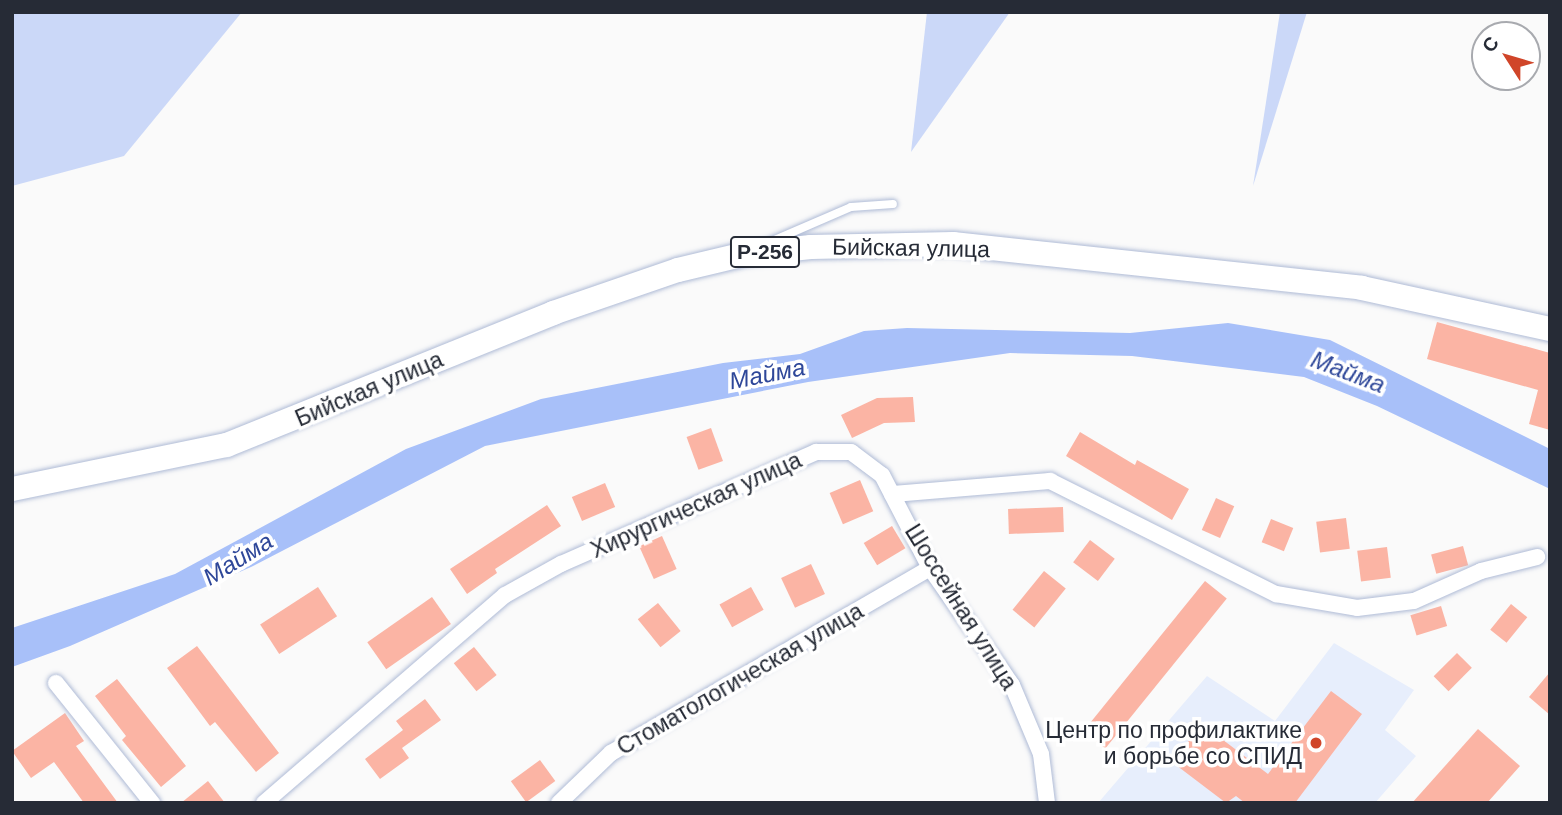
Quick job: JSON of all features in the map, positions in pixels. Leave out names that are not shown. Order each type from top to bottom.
[{"type":"main road","name":"Бийская улица","points":[[12,489],[227,445],[553,313],[678,270],[745,254],[811,247],[953,244],[1362,288],[1550,329]]},
{"type":"street","name":"Хирургическая улица","points":[[264,803],[505,595],[562,564],[816,452],[851,452],[861,457],[882,475],[892,494]]},
{"type":"street","points":[[892,494],[1050,481],[1276,594],[1357,608],[1414,601],[1481,572],[1537,557]]},
{"type":"street","name":"Шоссейная улица","points":[[892,494],[930,568],[1012,685],[1041,754],[1047,803]]},
{"type":"street","name":"Стоматологическая улица","points":[[559,803],[611,753],[930,568]]},
{"type":"street","points":[[56,683],[152,803]]},
{"type":"lane","points":[[745,254],[851,207],[893,204]]},
{"type":"shaded area","points":[[12,12],[242,12],[124,156],[12,186]]},
{"type":"shaded area","points":[[927,12],[1010,12],[911,152]]},
{"type":"shaded area","points":[[1280,12],[1307,12],[1253,186]]},
{"type":"shaded area","points":[[1334,643],[1414,690],[1385,730],[1416,756],[1375,803],[1098,803],[1207,676],[1275,721]]},
{"type":"water","name":"Майма","points":[[1228,323],[1330,340],[1550,449],[1550,489],[1377,406],[1304,377],[1132,356],[1010,353],[808,382],[485,446],[251,567],[70,646],[12,667],[12,628],[175,574],[406,449],[541,399],[723,363],[800,354],[864,331],[907,328],[1130,333]]},
{"type":"building","points":[[1437,322],[1550,353],[1550,430],[1529,424],[1538,390],[1427,359]]},
{"type":"building","points":[[913,397],[915,422],[884,423],[852,438],[841,415],[877,398]]},
{"type":"building","points":[[711,428],[723,461],[699,470],[687,437]]},
{"type":"building","points":[[1080,432],[1135,465],[1137,460],[1189,489],[1172,520],[1066,456]]},
{"type":"building","points":[[860,480],[873,511],[843,524],[830,493]]},
{"type":"building","points":[[605,483],[615,507],[582,521],[572,497]]},
{"type":"building","points":[[1216,498],[1234,506],[1220,538],[1202,530]]},
{"type":"building","points":[[547,505],[561,526],[495,569],[497,573],[467,594],[450,569]]},
{"type":"building","points":[[1063,507],[1064,532],[1009,534],[1008,509]]},
{"type":"building","points":[[1346,518],[1350,549],[1320,552],[1316,522]]},
{"type":"building","points":[[1271,519],[1293,528],[1284,551],[1262,542]]},
{"type":"building","points":[[892,526],[905,548],[877,565],[864,543]]},
{"type":"building","points":[[662,536],[677,569],[654,579],[639,546]]},
{"type":"building","points":[[1090,540],[1115,559],[1098,581],[1073,562]]},
{"type":"building","points":[[1463,546],[1468,565],[1436,574],[1431,555]]},
{"type":"building","points":[[1387,547],[1391,578],[1361,581],[1357,551]]},
{"type":"building","points":[[811,564],[825,594],[795,608],[781,578]]},
{"type":"building","points":[[1044,571],[1066,589],[1034,627],[1013,610]]},
{"type":"building","points":[[1205,581],[1227,599],[1105,749],[1084,731]]},
{"type":"building","points":[[318,587],[337,616],[279,654],[260,625]]},
{"type":"building","points":[[751,587],[764,610],[732,627],[720,604]]},
{"type":"building","points":[[432,597],[451,624],[386,669],[367,642]]},
{"type":"building","points":[[658,603],[681,631],[660,647],[638,619]]},
{"type":"building","points":[[1511,604],[1527,617],[1507,643],[1490,630]]},
{"type":"building","points":[[1441,606],[1447,626],[1417,635],[1410,615]]},
{"type":"building","points":[[197,646],[279,753],[256,772],[215,722],[210,726],[167,668]]},
{"type":"building","points":[[474,647],[497,675],[476,691],[454,663]]},
{"type":"building","points":[[1457,653],[1472,668],[1449,691],[1434,676]]},
{"type":"building","points":[[1550,672],[1550,715],[1529,697]]},
{"type":"building","points":[[117,679],[186,766],[161,787],[122,740],[126,736],[95,696]]},
{"type":"building","name":"Центр по профилактике и борьбе со СПИД","points":[[1331,691],[1362,714],[1295,803],[1245,803],[1236,796],[1226,803],[1172,762],[1202,724],[1268,774]]},
{"type":"building","points":[[425,699],[441,720],[402,748],[409,758],[380,779],[365,759],[403,730],[396,721]]},
{"type":"building","points":[[65,713],[84,741],[76,746],[118,803],[84,803],[54,762],[31,778],[12,751]]},
{"type":"building","points":[[1478,729],[1520,766],[1487,803],[1412,803]]},
{"type":"building","points":[[540,760],[555,781],[526,802],[511,781]]},
{"type":"building","points":[[208,781],[225,803],[181,803]]},
{"type":"place","name":"Центр по профилактике и борьбе со СПИД","points":[[1316,743]]}]
